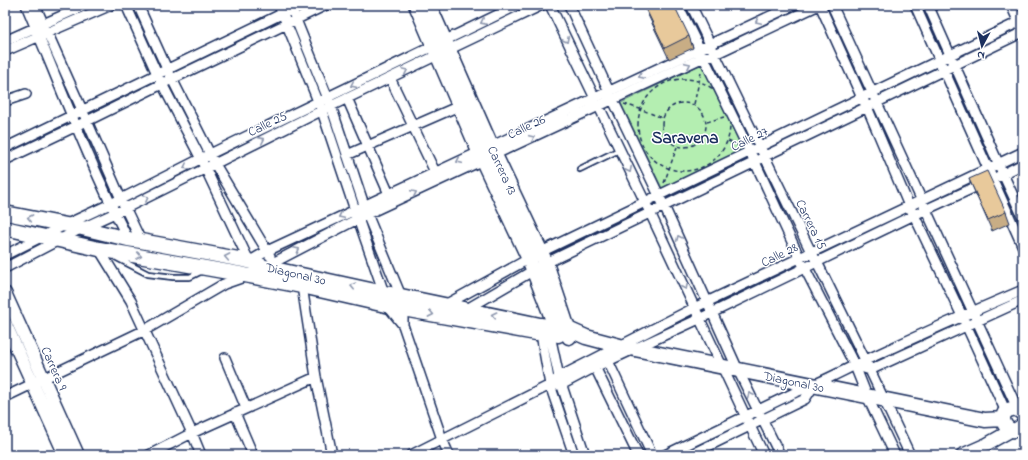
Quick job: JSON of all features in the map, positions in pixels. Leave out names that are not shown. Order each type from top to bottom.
[{"type":"main road","name":"Carrera 13","points":[[416,5],[441,48],[487,153],[537,261],[554,331]]},
{"type":"main road","name":"Carrera 13","points":[[429,5],[459,106],[487,153]]},
{"type":"main road","name":"Diagonal 30","points":[[5,213],[134,240],[270,264],[386,299]]},
{"type":"main road","name":"Diagonal 30","points":[[5,228],[99,249],[302,286],[386,299],[586,337],[634,349],[985,420],[1017,419]]},
{"type":"main road","name":"Diagonal 30","points":[[402,302],[445,305],[467,309],[554,331]]},
{"type":"street","points":[[26,5],[41,30],[82,110],[126,208],[134,240]]},
{"type":"street","points":[[35,5],[41,30],[71,116],[115,213],[134,240]]},
{"type":"street","points":[[5,51],[86,5]]},
{"type":"street","points":[[5,41],[111,5]]},
{"type":"street","points":[[126,5],[157,74],[206,168],[250,261]]},
{"type":"street","points":[[138,5],[167,69],[215,164],[267,251],[270,264]]},
{"type":"street","points":[[5,160],[326,5]]},
{"type":"street","name":"Calle 25","points":[[329,102],[347,98],[390,78],[518,5]]},
{"type":"street","name":"Calle 25","points":[[5,255],[210,154],[329,102],[441,48],[542,5]]},
{"type":"street","points":[[550,5],[764,455]]},
{"type":"street","points":[[569,5],[664,206],[738,370],[780,455]]},
{"type":"street","name":"Carrera 15","points":[[678,5],[755,162],[800,259],[855,366],[867,396],[895,455]]},
{"type":"street","name":"Carrera 15","points":[[691,5],[870,370],[910,455]]},
{"type":"street","name":"Calle 26","points":[[224,284],[234,273],[267,251],[355,210],[366,210],[487,153],[594,98],[794,5]]},
{"type":"street","points":[[819,5],[867,107],[908,206],[914,215],[967,326],[1017,419]]},
{"type":"street","name":"Calle 26","points":[[5,397],[145,330],[224,284],[248,275],[358,219],[366,210],[389,194],[435,172],[487,153],[599,107],[819,5]]},
{"type":"street","points":[[832,5],[978,322],[1017,419]]},
{"type":"street","points":[[914,5],[1023,247]]},
{"type":"street","points":[[928,5],[1023,217]]},
{"type":"street","points":[[1011,5],[1022,26]]},
{"type":"street","points":[[5,148],[167,69],[281,9],[294,6],[291,22],[358,219],[386,299],[403,325],[442,439],[449,455]]},
{"type":"street","points":[[281,9],[291,22],[329,102],[366,210],[402,302],[403,325]]},
{"type":"street","name":"Calle 27","points":[[467,309],[537,261],[645,202],[950,55],[1022,26]]},
{"type":"street","name":"Calle 27","points":[[445,305],[537,261],[650,213],[755,162],[764,156],[955,65],[1022,26]]},
{"type":"street","points":[[390,78],[435,172]]},
{"type":"street","points":[[5,101],[26,94]]},
{"type":"street","points":[[347,98],[389,194]]},
{"type":"street","name":"Calle 25","points":[[5,268],[82,228],[215,164],[320,106]]},
{"type":"street","points":[[347,155],[459,106]]},
{"type":"street","name":"Calle 28","points":[[411,455],[560,381],[596,362],[620,346],[694,308],[1023,152]]},
{"type":"street","name":"Calle 28","points":[[608,361],[712,313],[1023,164]]},
{"type":"street","points":[[99,249],[131,301],[192,432],[201,455]]},
{"type":"street","points":[[302,286],[316,377],[332,455]]},
{"type":"street","points":[[665,455],[865,360],[1020,291],[1021,301],[978,322],[870,370],[855,366]]},
{"type":"street","name":"Carrera 9","points":[[5,293],[78,455]]},
{"type":"street","points":[[6,327],[19,323]]},
{"type":"street","name":"Carrera 9","points":[[6,327],[65,455]]},
{"type":"street","points":[[554,331],[560,381],[585,455]]},
{"type":"street","points":[[554,331],[550,385],[574,455]]},
{"type":"street","points":[[225,358],[246,408]]},
{"type":"street","points":[[638,455],[596,362],[608,361],[652,455]]},
{"type":"street","points":[[149,455],[192,432],[316,377]]},
{"type":"street","points":[[690,455],[805,399],[814,385]]},
{"type":"street","points":[[235,413],[253,455]]},
{"type":"street","points":[[962,455],[987,444],[1017,419]]},
{"type":"lane","points":[[580,169],[619,150]]},
{"type":"path","points":[[694,105],[704,57]]},
{"type":"path","points":[[686,78],[700,81],[714,89],[728,109],[731,121],[728,141],[719,156],[713,162],[698,170],[686,172],[669,170],[656,162],[641,144],[637,124],[640,108],[655,88],[670,80],[686,78]]},
{"type":"path","points":[[613,100],[640,108],[662,118]]},
{"type":"path","points":[[685,102],[694,105],[698,107],[706,119],[707,122],[705,133],[699,142],[690,147],[677,147],[671,144],[663,134],[661,123],[662,118],[668,109],[677,104],[685,102]]},
{"type":"path","points":[[707,122],[730,116]]},
{"type":"path","points":[[659,196],[677,147]]},
{"type":"shaded area","points":[[1023,166],[1023,191],[1014,171]]},
{"type":"green space","points":[[704,63],[746,150],[663,190],[621,103]]},
{"type":"building","points":[[644,5],[674,5],[689,36],[665,48]]},
{"type":"building","points":[[987,171],[1006,212],[988,220],[969,179]]},
{"type":"district","name":"Saravena","points":[[685,137]]}]
